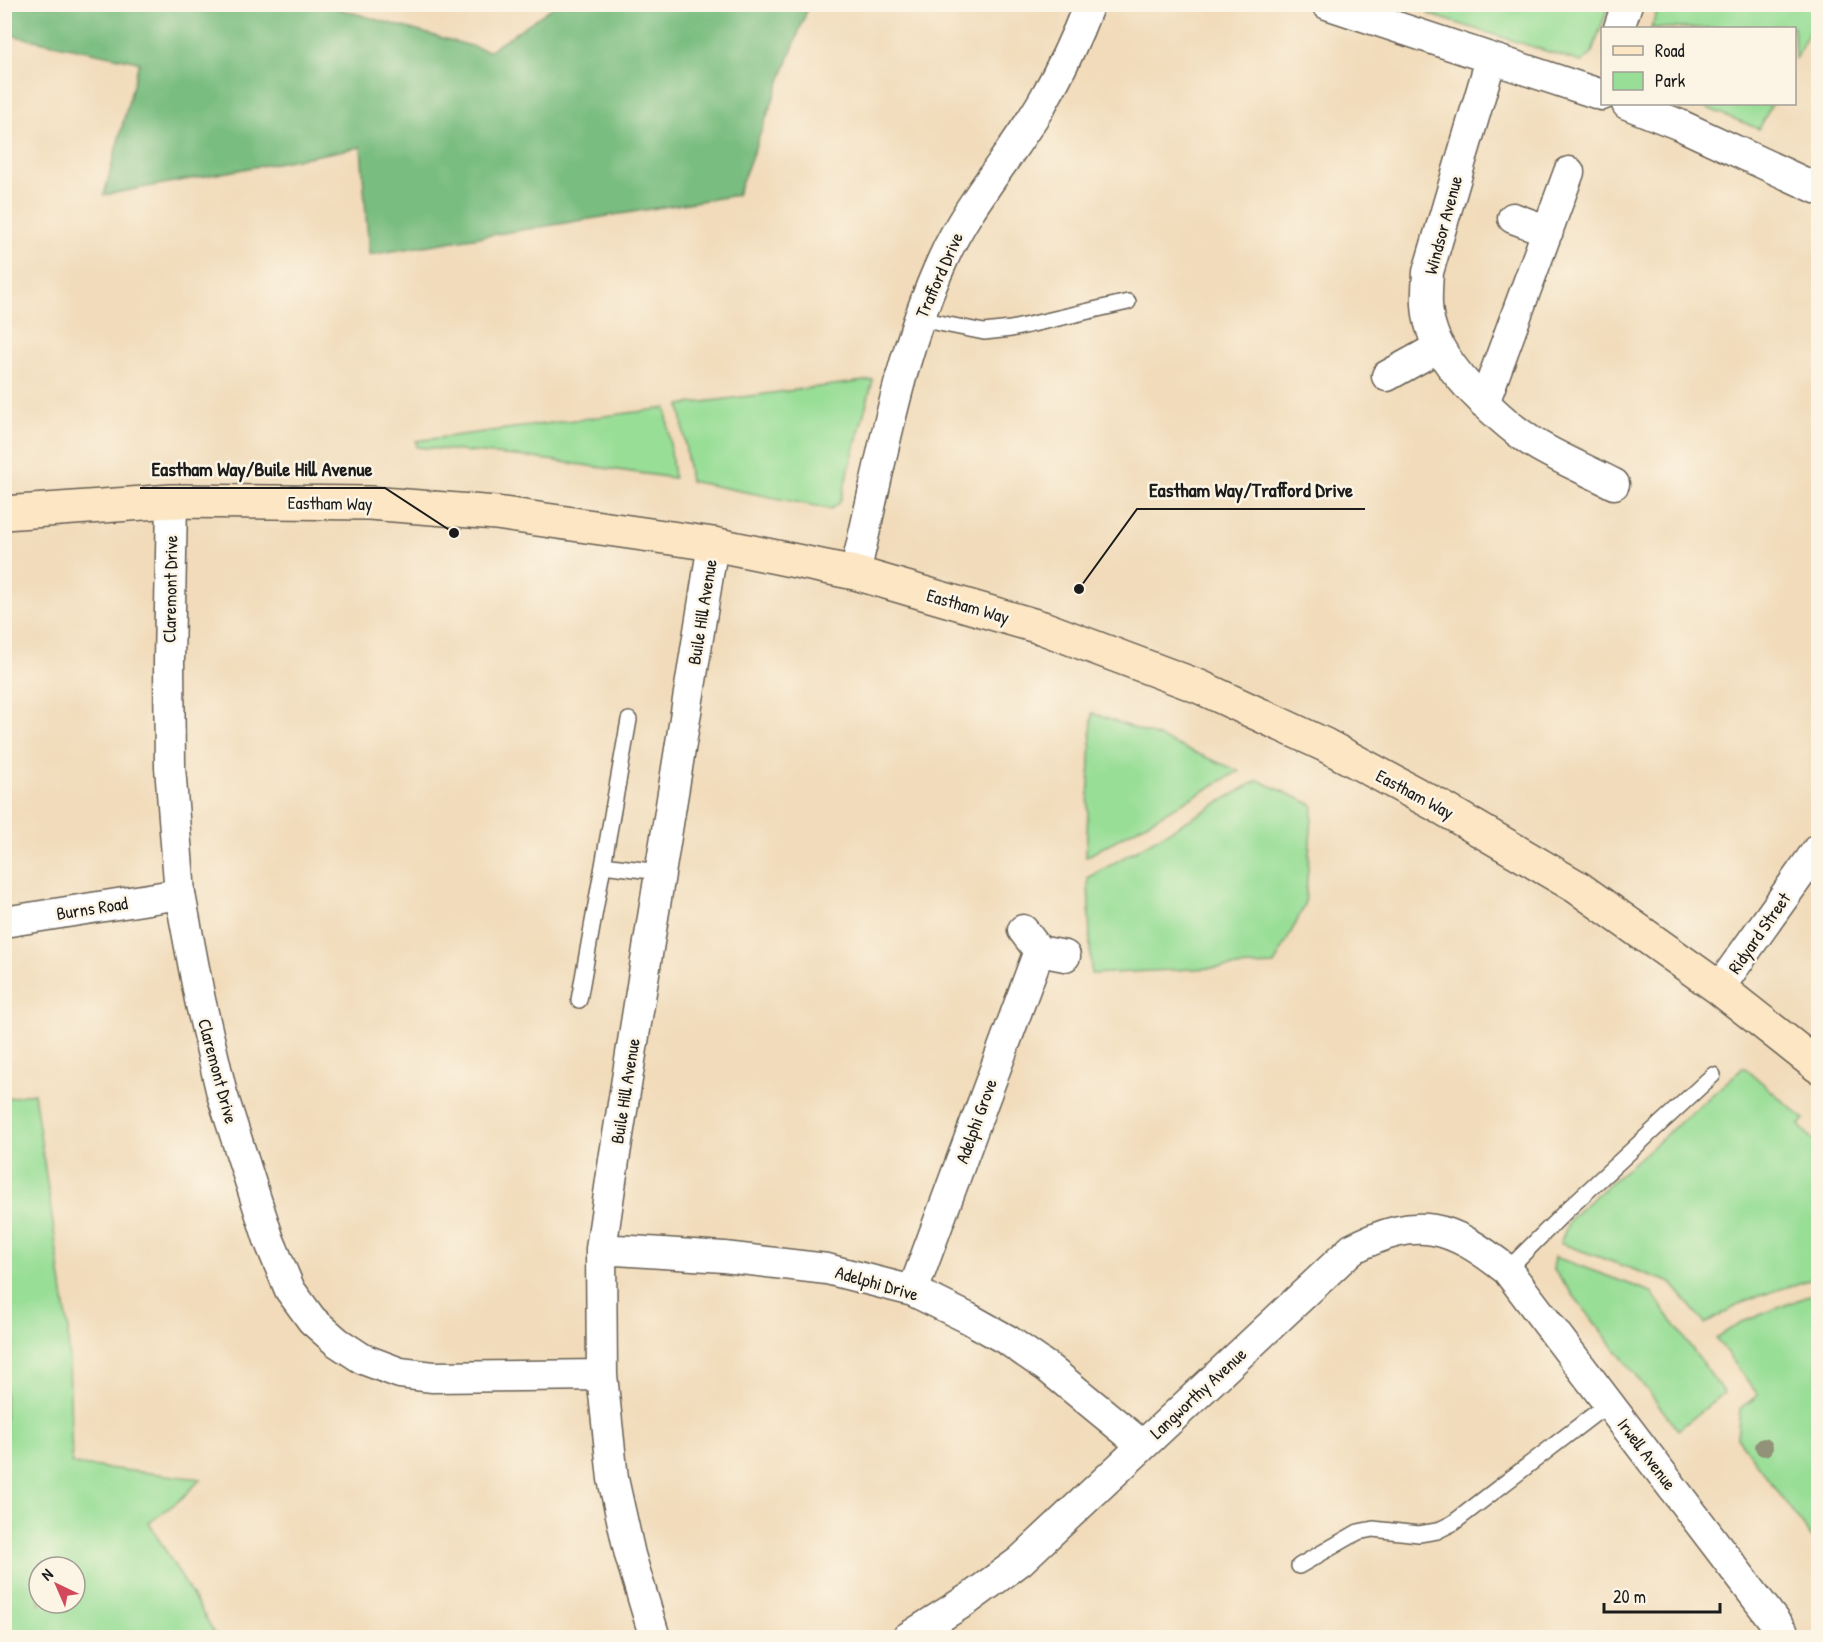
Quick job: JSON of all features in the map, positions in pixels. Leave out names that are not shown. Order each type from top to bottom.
[{"type":"street","name":"Trafford Drive","points":[[855,573],[903,368],[943,258],[976,201],[1042,103],[1065,60],[1089,4]]},
{"type":"street","points":[[1327,4],[1491,59],[1600,86]]},
{"type":"street","points":[[1618,27],[1627,4]]},
{"type":"street","name":"Windsor Avenue","points":[[1491,59],[1428,272],[1426,301],[1431,327],[1438,347],[1459,375],[1506,423],[1531,441],[1614,484]]},
{"type":"street","points":[[1630,105],[1680,125],[1818,189]]},
{"type":"street","points":[[1484,403],[1569,172]]},
{"type":"street","points":[[1513,218],[1548,231]]},
{"type":"street","points":[[1388,376],[1438,347]]},
{"type":"street","name":"Eastham Way","points":[[4,513],[172,501],[369,503],[496,513],[713,544],[855,573],[1043,628],[1200,687],[1325,746],[1444,809],[1577,887],[1719,988],[1818,1066]]},
{"type":"street","name":"Claremont Drive","points":[[172,501],[170,766],[180,894],[200,1000],[222,1094],[269,1240],[290,1290],[312,1320],[337,1342],[363,1359],[400,1373],[433,1377],[602,1375]]},
{"type":"street","name":"Buile Hill Avenue","points":[[656,1638],[630,1555],[613,1479],[602,1375],[601,1249],[713,544]]},
{"type":"street","name":"Ridyard Street","points":[[1719,988],[1818,849]]},
{"type":"street","name":"Burns Road","points":[[4,922],[180,894]]},
{"type":"street","name":"Adelphi Grove","points":[[913,1291],[1042,945]]},
{"type":"street","name":"Langworthy Avenue","points":[[907,1638],[970,1598],[1020,1561],[1352,1249],[1377,1236],[1411,1228],[1436,1229],[1459,1237],[1481,1249],[1507,1270]]},
{"type":"street","name":"Adelphi Drive","points":[[601,1249],[724,1257],[827,1269],[913,1291],[1009,1341],[1048,1368],[1142,1445]]},
{"type":"street","name":"Irwell Avenue","points":[[1507,1270],[1788,1638]]},
{"type":"lane","points":[[919,319],[984,332],[1011,329],[1128,302]]},
{"type":"lane","points":[[579,1000],[629,720]]},
{"type":"lane","points":[[603,865],[659,873]]},
{"type":"lane","points":[[1507,1270],[1567,1210],[1713,1075]]},
{"type":"lane","points":[[1299,1566],[1358,1532],[1373,1529],[1419,1534],[1437,1531],[1453,1523],[1609,1403]]},
{"type":"green space","points":[[321,4],[489,51],[556,5],[809,5],[737,195],[369,255],[361,147],[104,195],[139,62],[5,34],[5,5]]},
{"type":"green space","points":[[1427,4],[1609,5],[1591,55],[1581,62],[1428,14]]},
{"type":"green space","points":[[1660,4],[1818,5],[1818,14],[1796,58],[1796,27],[1651,27]]},
{"type":"green space","points":[[1699,105],[1771,105],[1759,129]]},
{"type":"green space","points":[[873,380],[840,502],[831,509],[690,481],[680,405]]},
{"type":"green space","points":[[666,408],[674,478],[527,457],[417,447],[416,441]]},
{"type":"green space","points":[[1092,713],[1158,737],[1239,771],[1086,857]]},
{"type":"green space","points":[[1258,780],[1313,805],[1305,905],[1274,965],[1091,974],[1088,878]]},
{"type":"green space","points":[[1744,1067],[1804,1119],[1799,1125],[1818,1146],[1818,1277],[1747,1300],[1705,1324],[1671,1283],[1560,1243],[1571,1217]]},
{"type":"green space","points":[[34,1093],[68,1328],[72,1464],[201,1479],[181,1499],[149,1523],[217,1637],[5,1637],[5,1099]]},
{"type":"green space","points":[[1555,1257],[1651,1292],[1724,1393],[1678,1430],[1553,1269]]},
{"type":"green space","points":[[1818,1292],[1818,1546],[1737,1437],[1740,1409],[1758,1395],[1716,1338],[1740,1323]]},
{"type":"place","name":"Eastham Way/Buile Hill Avenue","points":[[454,533]]},
{"type":"place","name":"Eastham Way/Trafford Drive","points":[[1079,589]]}]
